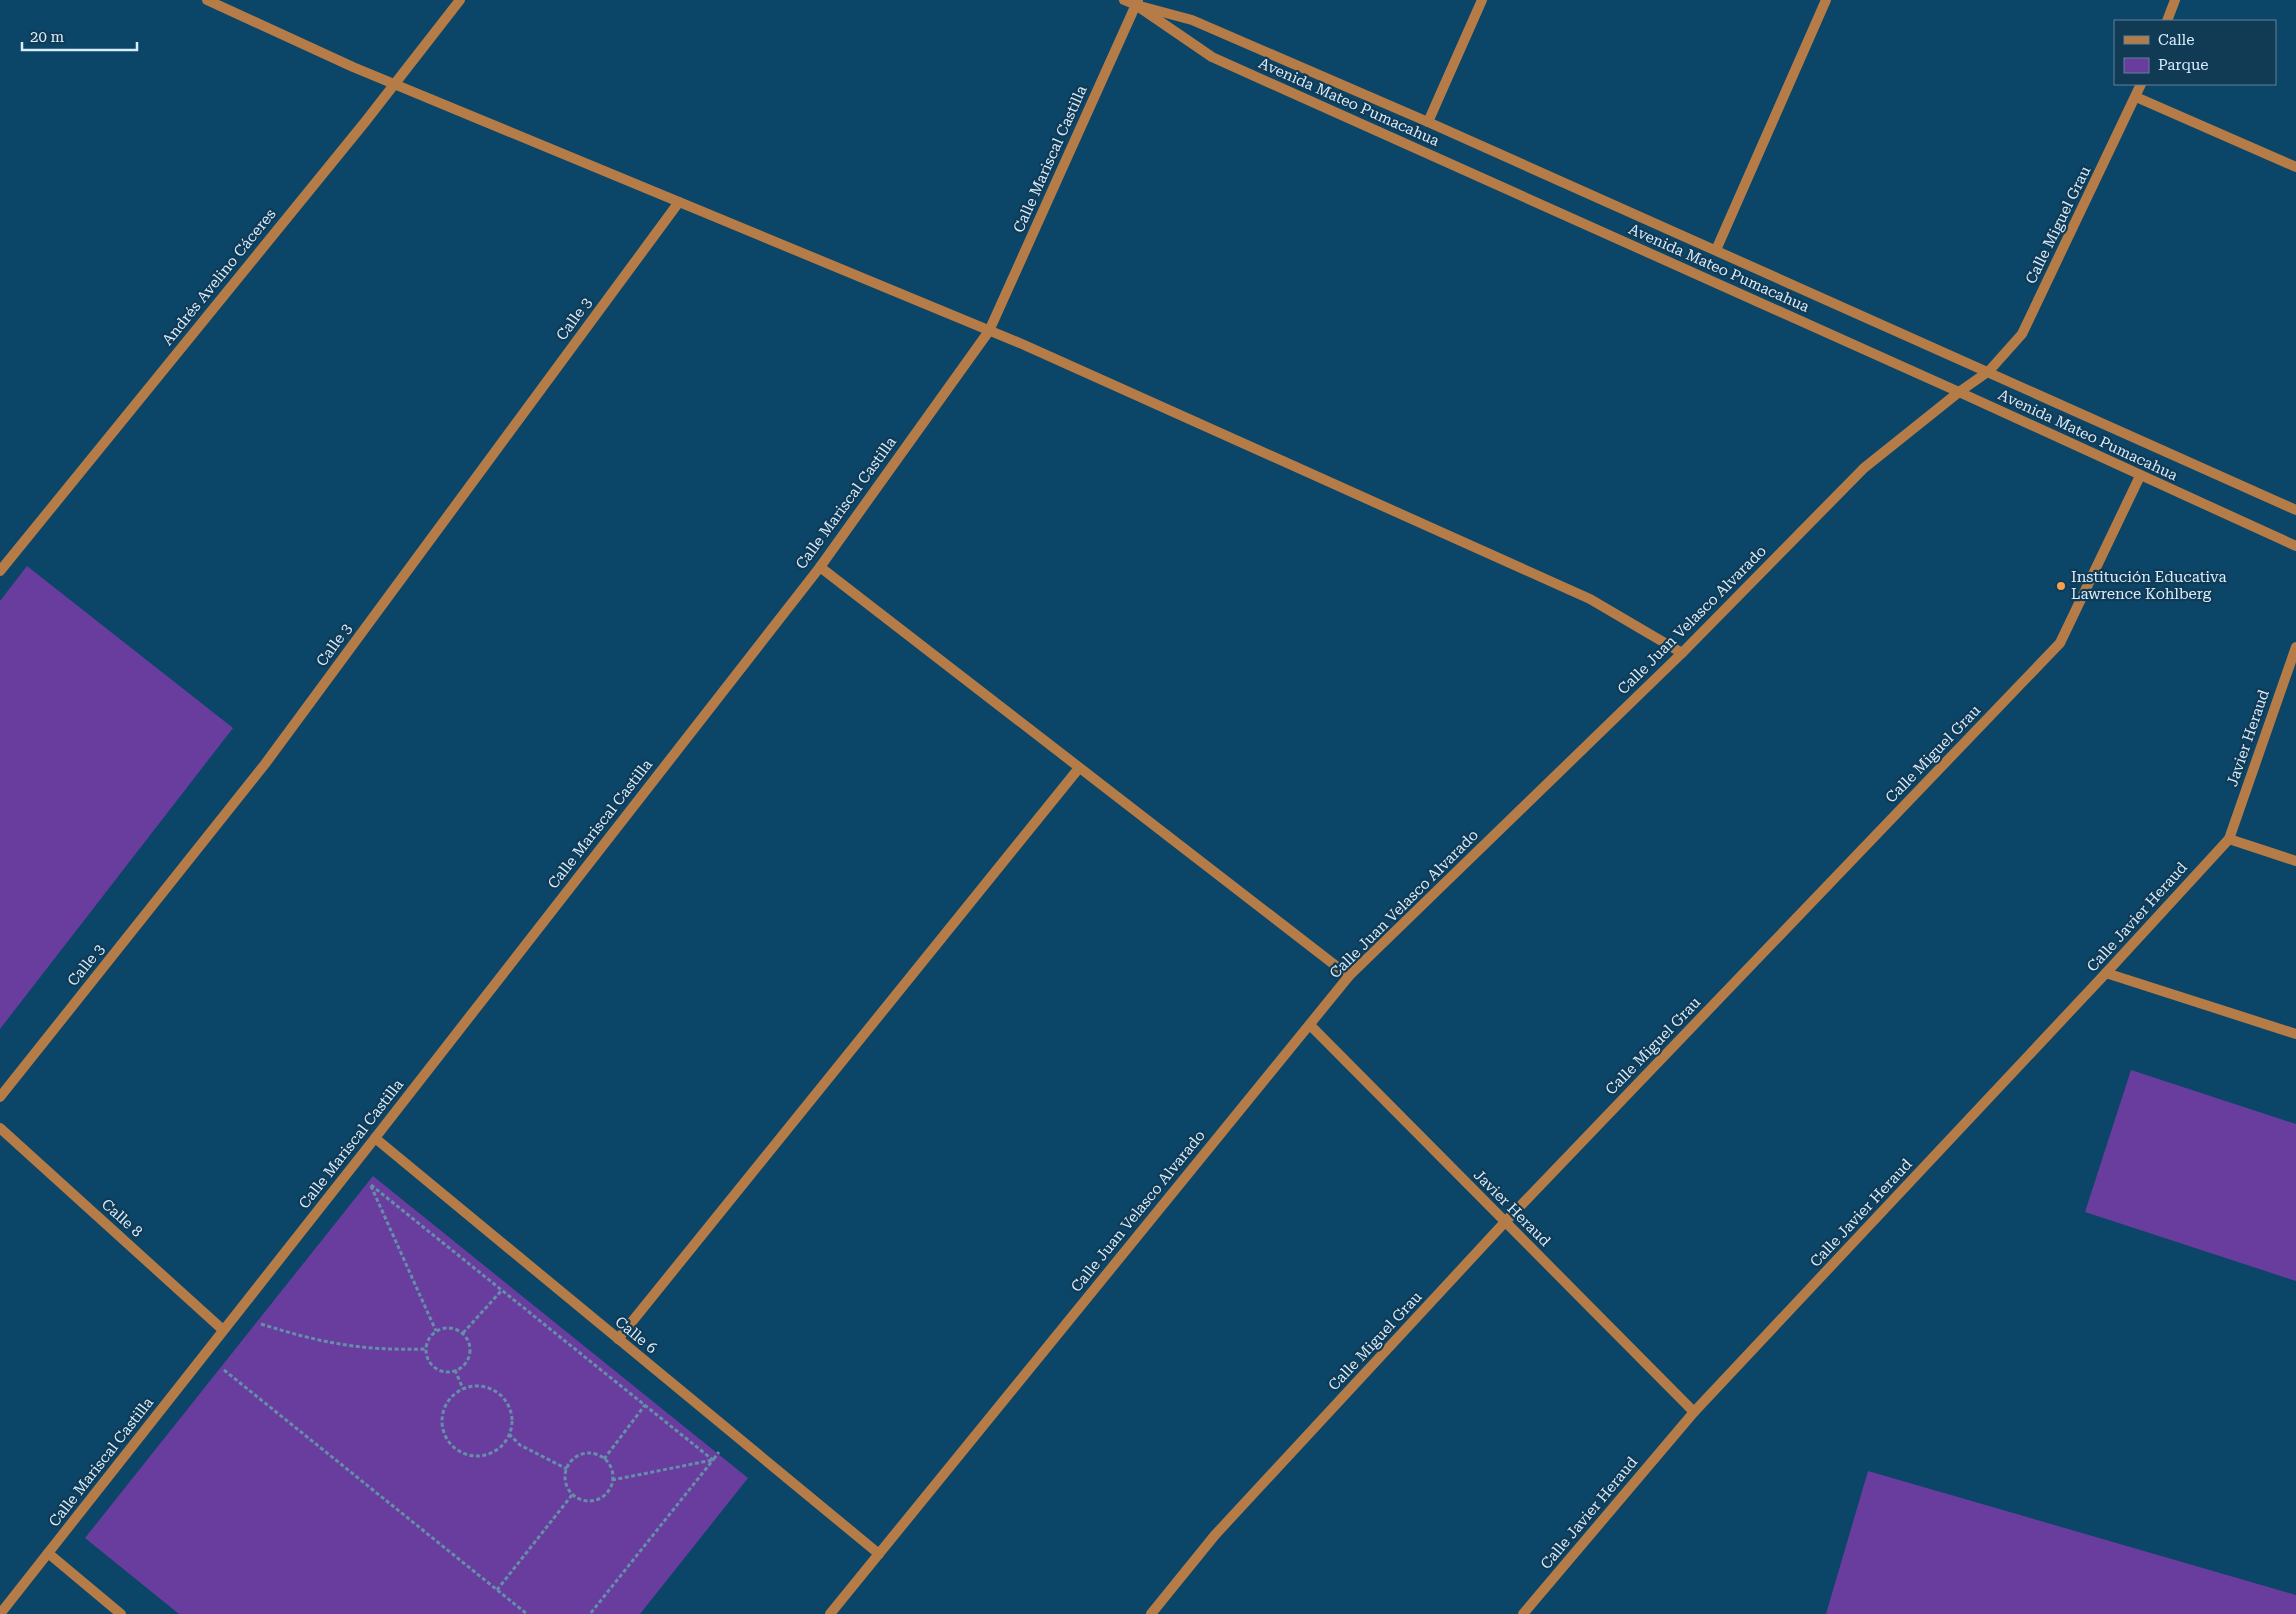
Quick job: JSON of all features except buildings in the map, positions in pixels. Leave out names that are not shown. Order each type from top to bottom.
[{"type":"street","points":[[208,0],[352,67],[1022,344],[1590,599],[1682,653]]},
{"type":"street","name":"Andrés Avelino Cáceres","points":[[0,571],[460,0]]},
{"type":"street","name":"Avenida Mateo Pumacahua","points":[[1124,0],[1192,20],[1428,122],[1989,371],[2296,510]]},
{"type":"street","points":[[1428,122],[1482,0]]},
{"type":"street","points":[[1716,250],[1826,0]]},
{"type":"street","points":[[2167,20],[2176,0]]},
{"type":"street","name":"Avenida Mateo Pumacahua","points":[[1137,3],[1212,57],[1959,392],[2296,546]]},
{"type":"street","name":"Calle Mariscal Castilla","points":[[0,1614],[375,1138],[820,567],[989,331],[1137,3]]},
{"type":"street","name":"Calle Miguel Grau","points":[[1989,371],[2022,334],[2142,85]]},
{"type":"street","points":[[2136,97],[2296,167]]},
{"type":"street","name":"Calle 3","points":[[0,1096],[265,764],[679,202]]},
{"type":"street","name":"Calle Juan Velasco Alvarado","points":[[830,1614],[1349,976],[1682,653],[1864,468],[1959,392],[1989,371]]},
{"type":"street","name":"Calle Miguel Grau","points":[[1151,1614],[1216,1535],[1505,1222],[2060,643],[2140,476]]},
{"type":"street","points":[[820,567],[1349,976]]},
{"type":"street","name":"Javier Heraud","points":[[2229,839],[2296,647]]},
{"type":"street","points":[[618,1339],[1079,768]]},
{"type":"street","points":[[2229,839],[2296,861]]},
{"type":"street","name":"Calle Javier Heraud","points":[[1523,1614],[1694,1412],[2106,973],[2229,839]]},
{"type":"street","points":[[2106,973],[2296,1034]]},
{"type":"street","name":"Javier Heraud","points":[[1310,1025],[1694,1412]]},
{"type":"street","name":"Calle 8","points":[[0,1128],[223,1330]]},
{"type":"street","name":"Calle 6","points":[[375,1138],[879,1554]]},
{"type":"street","points":[[48,1553],[121,1614]]},
{"type":"path","points":[[375,1138],[371,1185],[436,1331]]},
{"type":"path","points":[[365,1193],[371,1185]]},
{"type":"path","points":[[371,1185],[713,1460]]},
{"type":"path","points":[[463,1333],[502,1290]]},
{"type":"path","points":[[254,1331],[267,1316]]},
{"type":"path","points":[[261,1324],[306,1338],[352,1347],[389,1350],[426,1349]]},
{"type":"path","points":[[450,1327],[463,1333],[468,1338],[470,1352],[464,1366],[450,1372],[436,1368],[427,1357],[426,1349],[431,1336],[436,1331],[450,1327]]},
{"type":"path","points":[[230,1362],[224,1370],[527,1614]]},
{"type":"path","points":[[455,1370],[464,1389]]},
{"type":"path","points":[[472,1386],[494,1391],[503,1398],[509,1408],[512,1419],[509,1434],[498,1449],[488,1454],[477,1456],[466,1454],[456,1449],[448,1440],[443,1430],[442,1419],[445,1407],[452,1398],[464,1389],[472,1386]]},
{"type":"path","points":[[604,1459],[645,1405]]},
{"type":"path","points":[[590,1614],[733,1433]]},
{"type":"path","points":[[509,1434],[520,1445],[567,1470]]},
{"type":"path","points":[[586,1454],[592,1454],[604,1459],[611,1468],[612,1480],[606,1494],[600,1498],[586,1501],[572,1495],[566,1483],[567,1470],[574,1459],[586,1454]]},
{"type":"path","points":[[612,1480],[713,1460]]},
{"type":"path","points":[[497,1590],[572,1495]]},
{"type":"green space","points":[[27,566],[233,728],[0,1029],[0,601]]},
{"type":"green space","points":[[2131,1070],[2296,1124],[2296,1281],[2085,1212]]},
{"type":"green space","points":[[373,1176],[748,1478],[640,1614],[179,1614],[85,1538]]},
{"type":"green space","points":[[1868,1471],[2296,1595],[2296,1614],[1826,1614]]},
{"type":"place","name":"Institución Educativa Lawrence Kohlberg","points":[[2061,586]]}]
